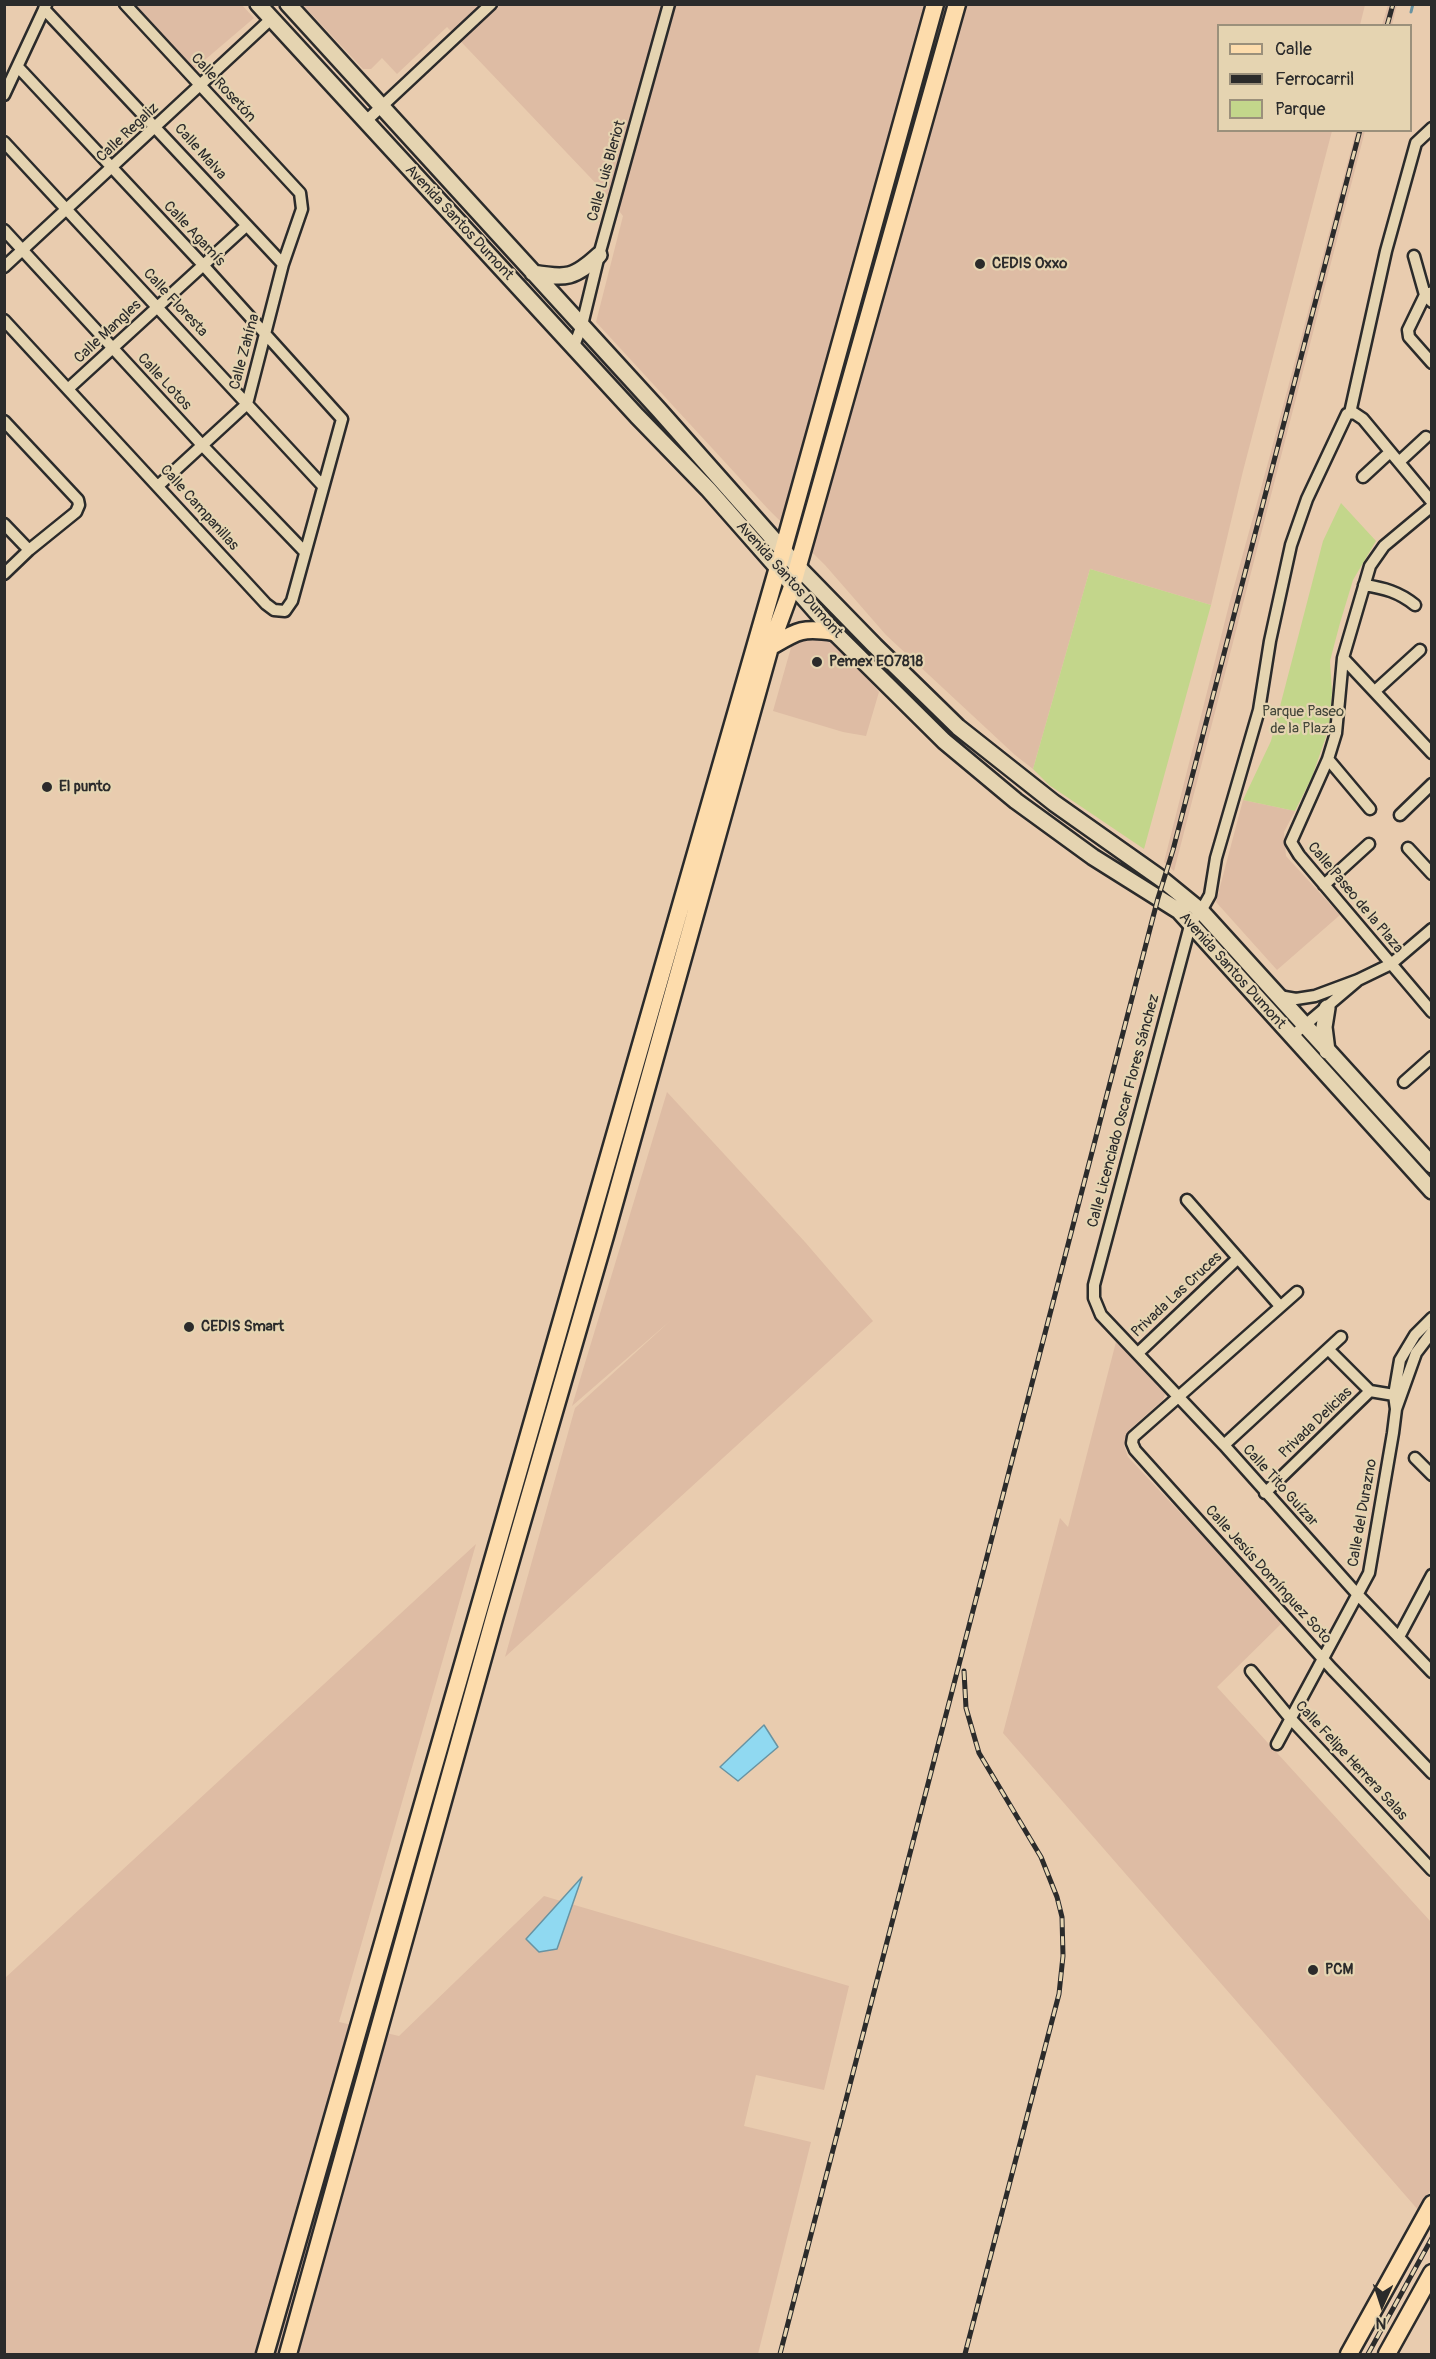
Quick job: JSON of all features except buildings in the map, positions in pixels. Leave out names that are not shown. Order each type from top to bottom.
[{"type":"main road","name":"Avenida Santos Dumont","points":[[258,4],[708,489],[778,567],[792,587],[944,741],[1016,801],[1093,857],[1163,901],[1190,915],[1279,996],[1431,1165]]},
{"type":"main road","name":"Avenida Santos Dumont","points":[[288,4],[582,325],[798,567],[958,727],[1054,803],[1182,894],[1190,915],[1291,1037],[1431,1191]]},
{"type":"main road","points":[[266,2353],[783,550],[935,4]]},
{"type":"main road","points":[[288,2355],[770,647],[798,567],[957,4]]},
{"type":"main road","points":[[533,273],[556,277],[569,276],[581,271],[599,255]]},
{"type":"main road","points":[[708,489],[721,479]]},
{"type":"main road","points":[[770,647],[801,630],[811,628],[834,632]]},
{"type":"main road","points":[[1327,1008],[1324,1027],[1327,1051]]},
{"type":"main road","points":[[477,1611],[495,1615]]},
{"type":"main road","points":[[1349,2355],[1431,2205]]},
{"type":"main road","points":[[292,2262],[300,2266],[302,2270],[303,2299]]},
{"type":"main road","points":[[1387,2355],[1431,2273]]},
{"type":"street","name":"Calle Rosetón","points":[[125,4],[300,193]]},
{"type":"street","points":[[366,121],[491,4]]},
{"type":"street","name":"Calle Luis Bleriot","points":[[574,346],[582,325],[599,255],[669,4]]},
{"type":"street","points":[[4,95],[45,7]]},
{"type":"street","name":"Calle Malva","points":[[45,7],[157,126],[246,226],[284,264]]},
{"type":"street","name":"Calle Regaliz","points":[[4,267],[272,20]]},
{"type":"street","name":"Calle Agamís","points":[[18,67],[266,333],[340,415],[342,424]]},
{"type":"street","name":"Calle Licenciado Oscar Flores Sánchez","points":[[1106,1321],[1096,1307],[1094,1285],[1190,915],[1210,895],[1216,858],[1258,710],[1291,545],[1307,499],[1346,416],[1386,251],[1416,143],[1431,128]]},
{"type":"street","name":"Calle Floresta","points":[[4,142],[322,485]]},
{"type":"street","name":"Calle Zahína","points":[[158,486],[247,404],[284,264],[302,209],[300,193]]},
{"type":"street","name":"Calle Mangles","points":[[69,388],[246,226]]},
{"type":"street","name":"Calle Lotos","points":[[4,230],[202,445],[304,551]]},
{"type":"street","points":[[1414,256],[1429,297],[1409,324],[1409,337],[1431,363]]},
{"type":"street","name":"Calle Campanillas","points":[[4,320],[274,610],[285,611],[292,601],[322,485],[342,424]]},
{"type":"street","points":[[1346,416],[1359,414],[1364,419],[1431,504]]},
{"type":"street","points":[[4,421],[78,500],[79,505],[76,512],[29,550],[4,574]]},
{"type":"street","points":[[1400,462],[1426,437]]},
{"type":"street","points":[[1363,477],[1390,452]]},
{"type":"street","name":"Calle Paseo de la Plaza","points":[[1431,504],[1384,546],[1370,566],[1343,658],[1336,733],[1328,759],[1292,842],[1299,855],[1431,1012]]},
{"type":"street","points":[[4,524],[29,550]]},
{"type":"street","points":[[1364,585],[1386,588],[1415,605]]},
{"type":"street","points":[[1375,691],[1420,650]]},
{"type":"street","points":[[1343,658],[1431,753]]},
{"type":"street","points":[[1328,759],[1370,809]]},
{"type":"street","points":[[1400,815],[1431,784]]},
{"type":"street","points":[[1324,885],[1368,843]]},
{"type":"street","points":[[1408,848],[1431,874]]},
{"type":"street","points":[[1279,996],[1296,999],[1315,996],[1358,980],[1391,964],[1431,929]]},
{"type":"street","points":[[1291,1037],[1358,980]]},
{"type":"street","points":[[1404,1082],[1431,1057]]},
{"type":"street","name":"Privada Las Cruces","points":[[1187,1200],[1280,1306]]},
{"type":"street","name":"Privada Las Cruces","points":[[1138,1353],[1238,1258]]},
{"type":"street","points":[[1178,1397],[1297,1292]]},
{"type":"street","name":"Calle del Durazno","points":[[1277,1744],[1369,1573],[1398,1396],[1400,1360],[1405,1349],[1431,1318]]},
{"type":"street","name":"Calle Tito Guízar","points":[[1106,1321],[1224,1445],[1358,1595],[1431,1672]]},
{"type":"street","name":"Calle del Durazno","points":[[1398,1396],[1416,1353],[1431,1332]]},
{"type":"street","points":[[1224,1445],[1341,1337]]},
{"type":"street","name":"Privada Delicias","points":[[1265,1493],[1371,1390],[1328,1349]]},
{"type":"street","points":[[1371,1390],[1398,1396]]},
{"type":"street","name":"Calle Jesús Domínguez Soto","points":[[1178,1397],[1133,1437],[1134,1448],[1323,1659],[1431,1773]]},
{"type":"street","points":[[1415,1458],[1431,1475]]},
{"type":"street","points":[[1399,1637],[1431,1575]]},
{"type":"street","name":"Calle Felipe Herrera Salas","points":[[1251,1671],[1290,1718],[1431,1870]]},
{"type":"shaded area","points":[[135,5],[242,5],[254,18],[193,70]]},
{"type":"shaded area","points":[[303,5],[1365,5],[1360,24],[1217,24],[1217,132],[1332,132],[1243,471],[1211,605],[1090,569],[1033,769],[886,635],[825,565],[769,510],[596,322],[623,216],[606,194],[447,27],[397,74],[382,58],[371,69],[363,69]]},
{"type":"shaded area","points":[[1388,5],[1397,5],[1392,24],[1382,24]]},
{"type":"shaded area","points":[[1356,132],[1365,132],[1174,871],[1164,862],[1230,601]]},
{"type":"shaded area","points":[[826,636],[847,655],[879,692],[866,736],[843,732],[773,711],[794,637]]},
{"type":"shaded area","points":[[1243,800],[1295,811],[1284,832],[1286,856],[1340,915],[1277,970],[1216,902]]},
{"type":"shaded area","points":[[667,1092],[805,1242],[873,1321],[505,1657],[575,1408],[670,1321],[572,1406]]},
{"type":"shaded area","points":[[1116,1342],[1165,1394],[1163,1400],[1130,1429],[1124,1445],[1128,1457],[1283,1622],[1217,1687],[1431,1922],[1432,2187],[1419,2211],[1003,1733],[1060,1518],[1068,1527]]},
{"type":"shaded area","points":[[476,1544],[339,2022],[399,2036],[544,1896],[849,1986],[824,2090],[756,2075],[744,2126],[811,2142],[758,2354],[5,2354],[5,1978]]},
{"type":"green space","name":"Parque Paseo de la Plaza","points":[[1341,503],[1376,541],[1353,580],[1330,661],[1332,692],[1329,728],[1312,777],[1295,811],[1243,800],[1271,741],[1323,541]]},
{"type":"green space","points":[[1090,569],[1211,605],[1144,849],[1049,785],[1033,769]]},
{"type":"water","points":[[764,1725],[778,1747],[738,1781],[720,1767]]},
{"type":"water","points":[[582,1877],[557,1949],[539,1952],[526,1939]]},
{"type":"waterway","points":[[1411,12],[1413,4]]},
{"type":"railway","points":[[1388,24],[1393,4]]},
{"type":"railway","points":[[780,2354],[1359,132]]},
{"type":"railway","points":[[964,1671],[966,1708],[979,1753],[1041,1857],[1057,1897],[1062,1917],[1063,1956],[1059,1994],[965,2354]]},
{"type":"railway","points":[[1368,2354],[1432,2238]]},
{"type":"place","name":"CEDIS Oxxo","points":[[980,264]]},
{"type":"place","name":"Pemex E07818","points":[[817,662]]},
{"type":"place","name":"El punto","points":[[47,787]]},
{"type":"place","name":"CEDIS Smart","points":[[189,1327]]},
{"type":"place","name":"PCM","points":[[1313,1970]]}]
